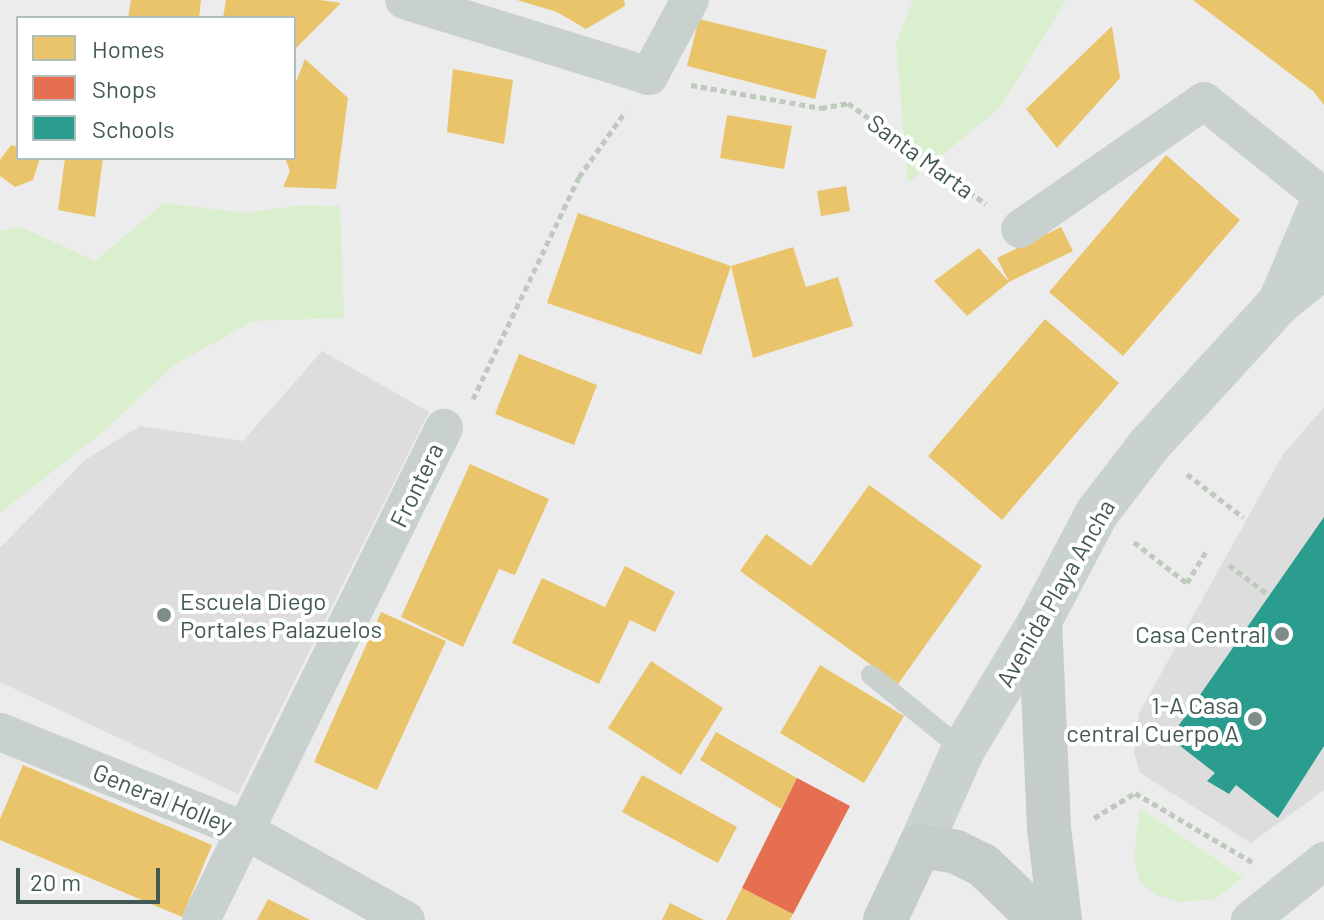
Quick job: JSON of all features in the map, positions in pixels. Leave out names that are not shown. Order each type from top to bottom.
[{"type":"main road","points":[[1280,302],[1324,197]]},
{"type":"main road","points":[[1280,302],[1324,267]]},
{"type":"main road","name":"Avenida Playa Ancha","points":[[885,920],[963,750],[1040,621],[1097,513],[1150,444],[1280,302]]},
{"type":"main road","points":[[1040,621],[1049,828],[1060,920]]},
{"type":"main road","points":[[920,846],[956,852],[983,865],[1040,920]]},
{"type":"street","points":[[404,0],[649,76],[690,0]]},
{"type":"street","points":[[1020,229],[1204,101],[1324,197]]},
{"type":"street","name":"Frontera","points":[[201,920],[444,428]]},
{"type":"street","name":"General Holley","points":[[0,732],[246,831],[406,920]]},
{"type":"street","points":[[1250,920],[1291,884],[1324,861]]},
{"type":"lane","points":[[871,675],[963,750]]},
{"type":"path","name":"Santa Marta","points":[[649,76],[821,108],[848,103],[1020,229]]},
{"type":"path","name":"Frontera","points":[[444,428],[457,435],[579,177],[649,76]]},
{"type":"path","points":[[1218,500],[1243,517]]},
{"type":"path","points":[[1097,513],[1187,583],[1207,550]]},
{"type":"path","points":[[1229,565],[1269,595]]},
{"type":"path","points":[[1049,828],[1105,816],[1124,795],[1135,793],[1291,884]]},
{"type":"shaded area","name":"Escuela Diego Portales Palazuelos","points":[[322,351],[429,412],[238,794],[0,682],[0,548],[85,460],[140,426],[243,441]]},
{"type":"shaded area","points":[[1324,407],[1324,790],[1251,843],[1140,773],[1134,753],[1139,713],[1282,456]]},
{"type":"green space","points":[[913,0],[1066,0],[1000,108],[908,183],[896,43]]},
{"type":"green space","points":[[164,203],[246,213],[301,205],[340,206],[344,318],[253,321],[173,366],[104,431],[0,513],[0,231],[21,227],[95,261]]},
{"type":"green space","points":[[1140,808],[1243,877],[1215,899],[1180,902],[1157,895],[1140,883],[1134,858]]},
{"type":"building: Homes","points":[[131,0],[201,0],[199,16],[128,16]]},
{"type":"building: Homes","points":[[226,0],[320,0],[341,3],[296,48],[296,16],[223,16]]},
{"type":"building: Homes","points":[[517,0],[624,0],[625,6],[586,29],[557,12]]},
{"type":"building: Homes","points":[[1193,0],[1324,0],[1324,105],[1313,91]]},
{"type":"building: Homes","points":[[699,19],[827,50],[815,99],[687,66]]},
{"type":"building: Homes","points":[[1112,26],[1120,78],[1057,148],[1026,109]]},
{"type":"building: Homes","points":[[305,59],[348,98],[336,189],[283,187],[290,171],[286,160],[296,160],[296,82]]},
{"type":"building: Homes","points":[[453,69],[513,80],[504,144],[447,132]]},
{"type":"building: Homes","points":[[727,115],[792,126],[784,169],[720,158]]},
{"type":"building: Homes","points":[[11,145],[16,146],[16,160],[39,160],[33,180],[15,187],[0,176],[0,160]]},
{"type":"building: Homes","points":[[1166,155],[1240,220],[1123,356],[1049,292]]},
{"type":"building: Homes","points":[[65,160],[103,160],[95,217],[58,210]]},
{"type":"building: Homes","points":[[846,186],[850,211],[821,216],[817,191]]},
{"type":"building: Homes","points":[[578,213],[731,266],[701,355],[547,303]]},
{"type":"building: Homes","points":[[1061,227],[1073,251],[1009,282],[997,258]]},
{"type":"building: Homes","points":[[793,247],[806,287],[838,277],[853,326],[753,358],[731,266]]},
{"type":"building: Homes","points":[[979,248],[1009,282],[967,316],[934,281]]},
{"type":"building: Homes","points":[[1045,319],[1119,383],[1002,520],[928,456]]},
{"type":"building: Homes","points":[[519,354],[597,385],[574,445],[495,414]]},
{"type":"building: Homes","points":[[470,464],[549,499],[515,575],[499,569],[463,647],[401,617]]},
{"type":"building: Homes","points":[[869,485],[982,566],[898,684],[740,571],[766,534],[811,566]]},
{"type":"building: Homes","points":[[625,566],[675,592],[655,632],[630,620],[599,684],[512,643],[542,578],[605,607]]},
{"type":"building: Homes","points":[[381,612],[446,641],[377,790],[314,762]]},
{"type":"building: Homes","points":[[651,661],[723,708],[681,775],[608,728]]},
{"type":"building: Homes","points":[[820,665],[904,716],[864,783],[780,733]]},
{"type":"building: Homes","points":[[716,732],[797,778],[781,809],[700,760]]},
{"type":"building: Homes","points":[[23,765],[212,845],[182,917],[0,840],[0,819]]},
{"type":"building: Homes","points":[[642,775],[737,827],[718,863],[622,812]]},
{"type":"building: Homes","points":[[742,888],[793,914],[790,920],[726,920]]},
{"type":"building: Homes","points":[[268,899],[310,920],[257,920]]},
{"type":"building: Homes","points":[[670,903],[704,920],[662,920]]},
{"type":"building: Shops","points":[[797,778],[850,806],[793,914],[742,888]]},
{"type":"building: Schools","name":"Casa Central","points":[[1324,517],[1324,746],[1278,818],[1236,785],[1229,794],[1207,781],[1215,773],[1170,738]]},
{"type":"place","name":"Escuela Diego Portales Palazuelos","points":[[164,615]]},
{"type":"place","name":"Casa Central","points":[[1282,634]]},
{"type":"place","name":"1-A Casa central Cuerpo A","points":[[1255,719]]}]
